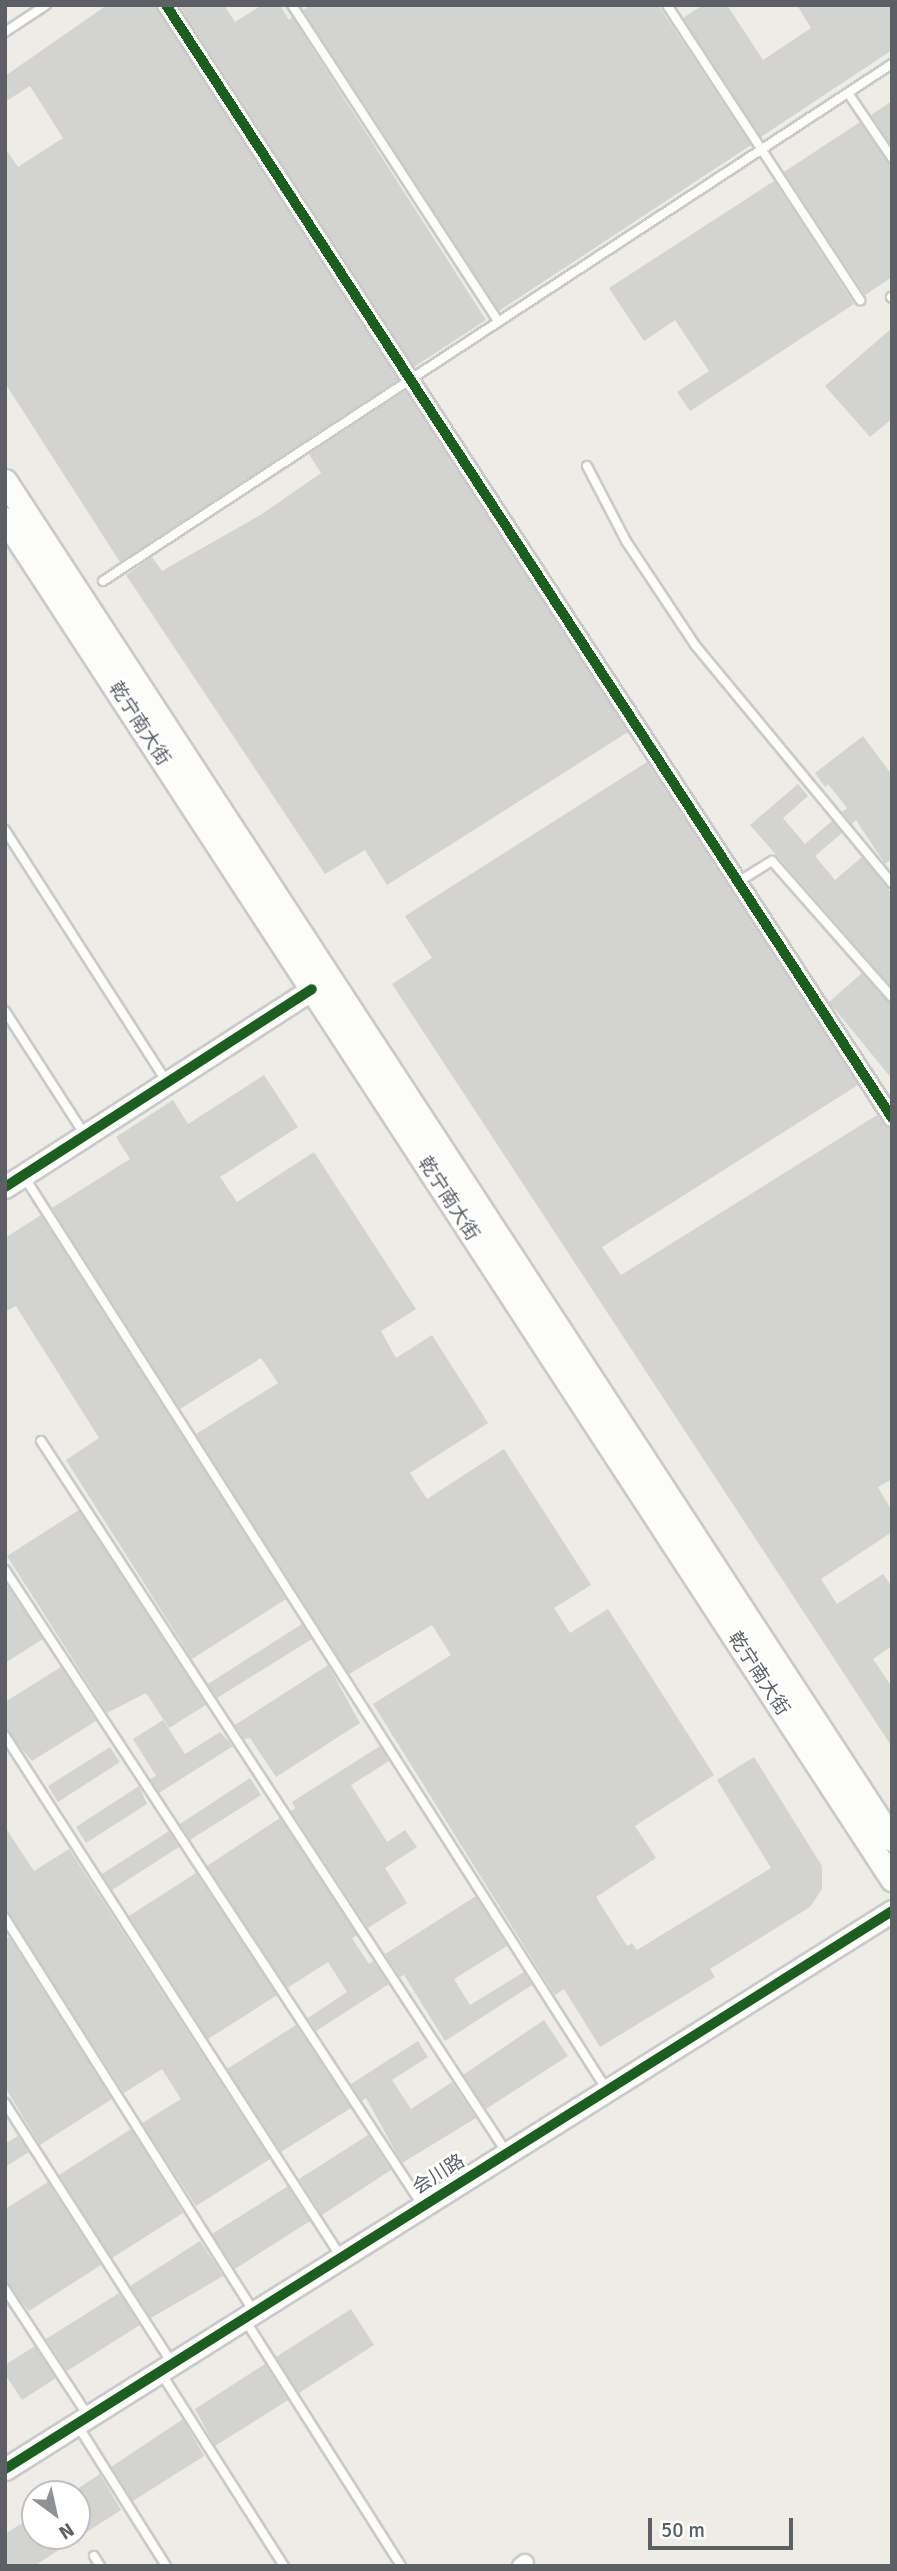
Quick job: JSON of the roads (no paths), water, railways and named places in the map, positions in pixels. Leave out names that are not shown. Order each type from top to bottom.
[{"type":"main road","name":"乾宁南大街","points":[[5,481],[892,1839]]},
{"type":"main road","name":"乾宁南大街","points":[[5,519],[892,1879]]},
{"type":"street","points":[[166,5],[892,1118]]},
{"type":"street","points":[[14,1181],[312,989]]},
{"type":"street","name":"会川路","points":[[5,2469],[892,1912]]},
{"type":"lane","points":[[5,32],[46,5]]},
{"type":"lane","points":[[292,5],[498,321]]},
{"type":"lane","points":[[667,5],[860,300]]},
{"type":"lane","points":[[103,581],[892,64]]},
{"type":"lane","points":[[848,93],[892,159]]},
{"type":"lane","points":[[587,466],[626,541],[695,645],[892,883]]},
{"type":"lane","points":[[5,830],[167,1082]]},
{"type":"lane","points":[[738,882],[772,861],[892,997]]},
{"type":"lane","points":[[5,1011],[85,1135]]},
{"type":"lane","points":[[14,1181],[607,2090]]},
{"type":"lane","points":[[41,1441],[507,2153]]},
{"type":"lane","points":[[5,1570],[423,2206]]},
{"type":"lane","points":[[5,1736],[341,2257]]},
{"type":"lane","points":[[5,1918],[401,2566]]},
{"type":"lane","points":[[5,2103],[284,2566]]},
{"type":"lane","points":[[5,2289],[166,2566]]},
{"type":"lane","points":[[94,2556],[100,2566]]}]
